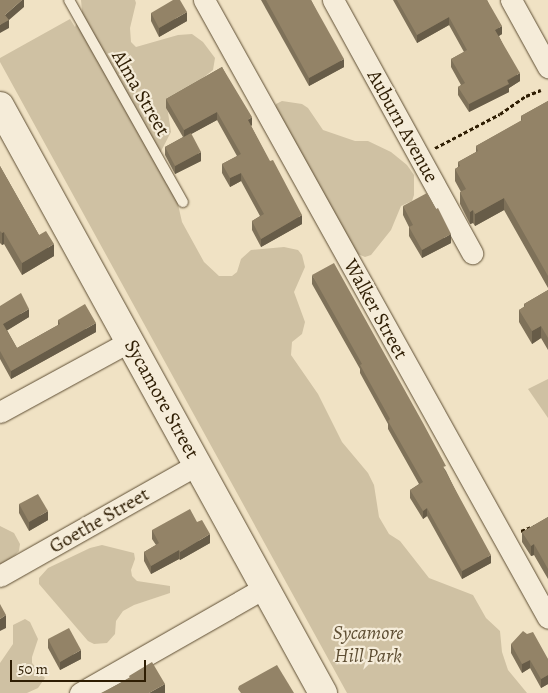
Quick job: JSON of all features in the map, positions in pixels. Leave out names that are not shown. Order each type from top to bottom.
[{"type":"main road","name":"Sycamore Street","points":[[0,106],[323,693]]},
{"type":"street","name":"Walker Street","points":[[204,0],[548,618]]},
{"type":"street","name":"Auburn Avenue","points":[[333,0],[472,253]]},
{"type":"street","points":[[511,0],[548,67]]},
{"type":"street","points":[[0,412],[130,340]]},
{"type":"street","name":"Goethe Street","points":[[0,576],[198,464]]},
{"type":"street","points":[[80,693],[266,587]]},
{"type":"lane","name":"Alma Street","points":[[69,0],[183,202]]},
{"type":"path","points":[[420,156],[500,114],[526,96],[541,90]]},
{"type":"path","points":[[516,534],[540,523]]},
{"type":"green space","name":"Sycamore Hill Park","points":[[81,0],[135,0],[136,3],[130,28],[131,42],[136,47],[178,35],[192,34],[203,42],[215,58],[213,70],[167,106],[171,132],[159,155],[175,191],[182,222],[204,262],[219,276],[232,276],[237,272],[241,259],[251,250],[284,247],[298,250],[302,255],[305,267],[294,292],[305,322],[302,334],[292,342],[291,355],[318,394],[342,442],[368,473],[374,485],[379,517],[389,534],[400,541],[429,578],[473,595],[486,618],[500,631],[502,652],[508,670],[527,693],[347,693],[0,62],[0,58],[70,19],[75,27],[82,11]]},
{"type":"green space","points":[[282,101],[302,104],[308,108],[323,130],[355,141],[368,141],[391,152],[407,165],[414,175],[414,195],[412,201],[401,206],[391,230],[371,255],[365,257],[353,252],[275,111],[276,104]]},
{"type":"green space","points":[[548,379],[548,418],[528,389]]},
{"type":"green space","points":[[0,526],[14,533],[20,544],[19,551],[0,566]]},
{"type":"green space","points":[[102,545],[134,553],[135,559],[131,570],[132,576],[137,581],[170,586],[170,593],[134,605],[123,611],[116,621],[115,634],[107,643],[94,644],[88,641],[39,584],[39,578],[48,568],[90,548]]},
{"type":"green space","points":[[25,619],[30,622],[38,639],[32,663],[45,678],[38,688],[27,693],[0,693],[0,663],[13,644],[13,625]]},
{"type":"building","points":[[0,0],[22,0],[5,15],[9,20],[0,25]]},
{"type":"building","points":[[173,0],[180,0],[187,12],[159,28],[151,13]]},
{"type":"building","points":[[266,0],[311,0],[344,59],[309,78]]},
{"type":"building","points":[[397,0],[487,0],[502,26],[495,30],[520,73],[507,80],[509,84],[469,104],[458,87],[465,83],[451,59],[467,50],[449,17],[417,35]]},
{"type":"building","points":[[222,67],[252,117],[248,120],[270,161],[273,160],[302,215],[261,239],[252,221],[264,214],[241,173],[230,178],[222,164],[241,154],[217,112],[184,130],[166,99]]},
{"type":"building","points":[[548,101],[548,276],[504,198],[475,214],[473,210],[470,212],[460,192],[466,189],[455,169],[460,166],[458,162],[478,151],[476,146],[522,120],[521,116]]},
{"type":"building","points":[[191,133],[201,152],[175,166],[165,147]]},
{"type":"building","points":[[0,166],[39,235],[46,231],[54,244],[22,263],[4,232],[0,231]]},
{"type":"building","points":[[427,193],[436,209],[438,208],[451,234],[422,250],[409,227],[413,225],[403,206]]},
{"type":"building","points":[[334,263],[423,423],[446,466],[443,467],[491,555],[462,571],[427,508],[423,511],[410,490],[423,482],[388,421],[390,419],[360,365],[362,364],[312,275]]},
{"type":"building","points":[[548,290],[548,338],[541,326],[532,331],[519,310],[525,306],[524,304]]},
{"type":"building","points":[[21,293],[29,309],[3,324],[17,348],[60,324],[58,320],[85,304],[96,323],[11,371],[0,351],[0,306]]},
{"type":"building","points":[[38,494],[48,511],[29,522],[19,504]]},
{"type":"building","points":[[190,509],[197,522],[202,520],[210,534],[180,552],[179,550],[151,566],[144,552],[159,543],[152,530]]},
{"type":"building","points":[[548,517],[548,569],[534,544],[531,546],[522,532]]},
{"type":"building","points":[[0,604],[6,615],[0,619]]},
{"type":"building","points":[[69,628],[81,650],[60,662],[48,639]]},
{"type":"building","points":[[523,631],[527,634],[533,632],[548,659],[548,675],[541,679],[530,660],[522,664],[511,644]]},
{"type":"building","points":[[152,662],[165,684],[149,693],[101,693],[130,678],[129,676]]},
{"type":"building","points":[[277,665],[294,693],[241,693],[238,689],[239,686]]}]
